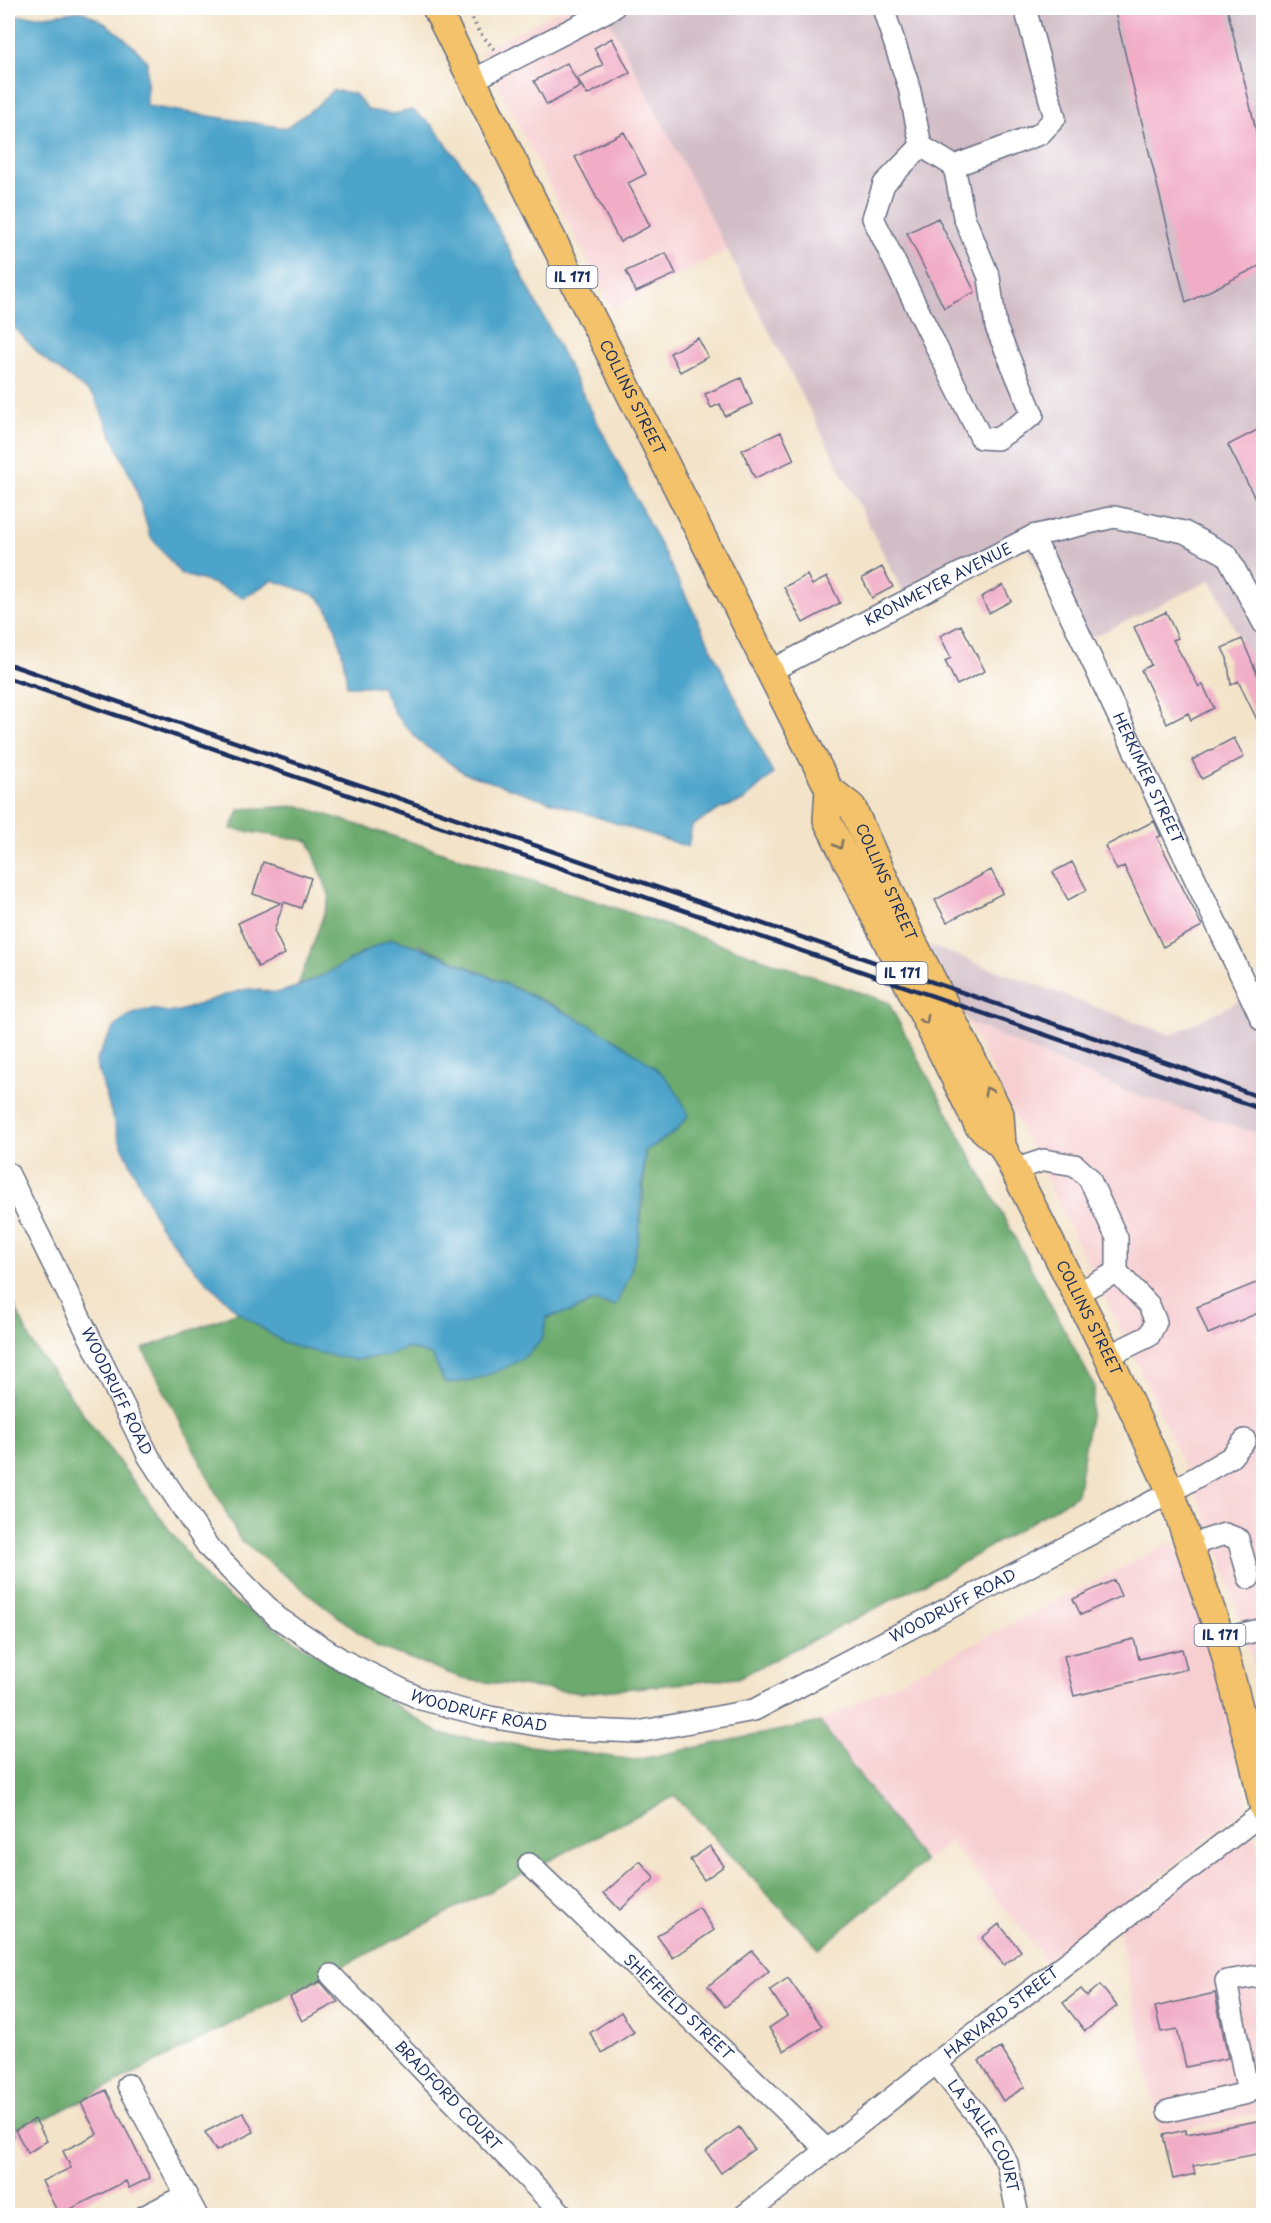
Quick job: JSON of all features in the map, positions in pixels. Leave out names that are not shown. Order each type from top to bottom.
[{"type":"main road","name":"COLLINS STREET","points":[[436,8],[829,789],[852,807],[911,938],[1000,1114],[1002,1146],[1108,1356],[1171,1492]]},
{"type":"main road","name":"IL 171","points":[[1171,1492],[1221,1640],[1253,1760],[1263,1811]]},
{"type":"street","points":[[473,80],[613,8]]},
{"type":"street","points":[[883,8],[909,87],[921,146],[954,166],[964,218],[989,277],[996,327],[1033,415],[997,439],[981,438],[873,218],[884,184],[921,146]]},
{"type":"street","points":[[954,166],[1040,134],[1054,118],[1025,8]]},
{"type":"street","name":"KRONMEYER AVENUE","points":[[770,671],[1033,536],[1114,517],[1184,532],[1227,555],[1263,624]]},
{"type":"street","name":"HERKIMER STREET","points":[[1033,536],[1262,1020]]},
{"type":"street","points":[[1014,1170],[1044,1160],[1075,1165],[1089,1178],[1117,1238],[1118,1272],[1149,1305],[1156,1322],[1149,1336],[1108,1356]]},
{"type":"street","name":"WOODRUFF ROAD","points":[[8,1173],[149,1457],[209,1548],[278,1618],[342,1660],[433,1702],[490,1717],[561,1729],[638,1732],[754,1710],[1171,1492],[1232,1457],[1245,1440]]},
{"type":"street","points":[[1077,1293],[1118,1272]]},
{"type":"street","points":[[1190,1545],[1225,1534],[1238,1539],[1249,1578]]},
{"type":"street","points":[[1221,1640],[1263,1629]]},
{"type":"street","name":"HARVARD STREET","points":[[744,2216],[936,2063],[1263,1811]]},
{"type":"street","name":"SHEFFIELD STREET","points":[[529,1864],[827,2150]]},
{"type":"street","name":"BRADFORD COURT","points":[[331,1975],[564,2216]]},
{"type":"street","points":[[1168,2111],[1256,2091],[1227,1981],[1263,1975]]},
{"type":"street","name":"LA SALLE COURT","points":[[936,2063],[988,2129],[1007,2163],[1018,2216]]},
{"type":"street","points":[[128,2085],[197,2216]]},
{"type":"street","points":[[145,2216],[186,2195]]},
{"type":"path","points":[[466,8],[479,32],[497,51]]},
{"type":"shaded area","points":[[564,8],[603,8],[729,250],[612,309],[481,51]]},
{"type":"shaded area","points":[[603,8],[1263,8],[1263,687],[1211,580],[1074,646],[1028,547],[911,607]]},
{"type":"shaded area","points":[[928,945],[1171,1035],[1263,989],[1263,1135],[1130,1093],[968,1022]]},
{"type":"shaded area","points":[[968,1022],[1130,1093],[1263,1135],[1263,1698],[1225,1570],[1202,1508],[1144,1377]]},
{"type":"shaded area","points":[[1174,1541],[1210,1638],[1248,1806],[1050,1965],[950,1841],[924,1862],[820,1722]]},
{"type":"shaded area","points":[[1251,1816],[1264,1885],[1263,2113],[1160,2134],[1118,1926]]},
{"type":"green space","points":[[299,806],[616,908],[888,1002],[1095,1387],[1077,1495],[945,1573],[738,1678],[582,1693],[467,1680],[376,1646],[240,1540],[143,1349],[238,1312],[286,1344],[389,1355],[407,1348],[432,1355],[445,1383],[546,1318],[573,1311],[630,1275],[643,1205],[645,1151],[675,1132],[663,1075],[633,1052],[557,1007],[420,945],[362,952],[343,967],[298,986],[330,897],[309,841],[231,829],[240,809]]},
{"type":"green space","points":[[8,1292],[34,1347],[211,1586],[440,1734],[635,1760],[820,1722],[924,1862],[819,1949],[675,1796],[8,2138]]},
{"type":"water","points":[[81,11],[117,32],[147,61],[147,106],[286,128],[319,104],[333,90],[355,94],[368,110],[393,114],[412,110],[433,126],[474,181],[680,584],[773,774],[743,801],[720,809],[692,826],[688,847],[464,773],[421,743],[395,714],[381,686],[347,686],[342,651],[334,624],[323,602],[316,596],[272,580],[244,598],[212,583],[181,574],[150,536],[135,486],[94,396],[42,357],[8,321],[8,16],[45,16]]},
{"type":"water","points":[[391,939],[429,951],[490,977],[602,1032],[662,1074],[677,1094],[688,1116],[675,1132],[645,1151],[639,1233],[630,1275],[615,1306],[592,1301],[573,1311],[546,1317],[541,1340],[523,1358],[498,1371],[470,1380],[445,1383],[432,1355],[407,1348],[389,1355],[355,1360],[286,1344],[238,1312],[197,1272],[159,1225],[119,1139],[96,1062],[114,1028],[128,1016],[137,1012],[152,1010],[175,1012],[249,989],[280,992],[324,975]]},
{"type":"building","points":[[1114,8],[1227,8],[1263,160],[1263,264],[1186,303]]},
{"type":"building","points":[[612,38],[630,73],[587,95],[577,78],[603,65],[594,48]]},
{"type":"building","points":[[567,63],[580,87],[547,105],[534,81]]},
{"type":"building","points":[[624,132],[646,174],[628,183],[650,226],[620,242],[575,157]]},
{"type":"building","points":[[938,218],[975,292],[944,308],[907,233]]},
{"type":"building","points":[[666,253],[676,274],[636,292],[626,271]]},
{"type":"building","points":[[698,338],[708,357],[680,372],[670,353]]},
{"type":"building","points":[[741,378],[752,404],[725,416],[720,404],[711,408],[705,394]]},
{"type":"building","points":[[1263,427],[1263,514],[1228,445]]},
{"type":"building","points":[[781,432],[794,460],[755,478],[742,450]]},
{"type":"building","points":[[882,567],[893,587],[872,598],[862,578]]},
{"type":"building","points":[[807,575],[812,585],[827,577],[840,603],[803,623],[784,587]]},
{"type":"building","points":[[1003,585],[1011,601],[989,613],[981,597]]},
{"type":"building","points":[[1166,612],[1178,638],[1173,640],[1199,687],[1203,685],[1214,708],[1191,720],[1188,713],[1167,724],[1141,670],[1151,665],[1134,627]]},
{"type":"building","points":[[961,625],[985,671],[957,685],[945,661],[951,658],[940,636]]},
{"type":"building","points":[[1242,639],[1263,688],[1263,732],[1238,681],[1231,685],[1227,658],[1222,648]]},
{"type":"building","points":[[1234,738],[1244,757],[1202,779],[1192,760]]},
{"type":"building","points":[[1154,821],[1161,836],[1157,837],[1202,926],[1163,947],[1124,866],[1117,870],[1105,846]]},
{"type":"building","points":[[263,862],[311,878],[301,908],[284,902],[274,931],[285,954],[258,967],[238,923],[281,903],[253,894]]},
{"type":"building","points":[[1072,862],[1087,890],[1068,900],[1053,872]]},
{"type":"building","points":[[991,870],[1003,893],[947,922],[935,900]]},
{"type":"building","points":[[1263,1280],[1263,1311],[1208,1334],[1197,1307]]},
{"type":"building","points":[[1114,1580],[1121,1596],[1081,1615],[1073,1599]]},
{"type":"building","points":[[1134,1639],[1139,1659],[1182,1649],[1187,1669],[1074,1696],[1064,1656]]},
{"type":"building","points":[[710,1846],[724,1866],[704,1880],[690,1860]]},
{"type":"building","points":[[640,1861],[655,1878],[620,1910],[604,1893]]},
{"type":"building","points":[[699,1907],[714,1930],[673,1958],[657,1936]]},
{"type":"building","points":[[999,1924],[1021,1951],[1004,1965],[982,1938]]},
{"type":"building","points":[[752,1951],[769,1971],[725,2007],[708,1986]]},
{"type":"building","points":[[788,1978],[822,2026],[784,2051],[769,2028],[787,2016],[770,1990]]},
{"type":"building","points":[[320,1981],[338,2002],[302,2021],[290,1997]]},
{"type":"building","points":[[1100,1985],[1117,2006],[1085,2031],[1063,2003],[1081,1989],[1087,1996]]},
{"type":"building","points":[[1215,1993],[1228,2058],[1186,2067],[1177,2029],[1161,2032],[1155,2007]]},
{"type":"building","points":[[621,2012],[634,2032],[602,2053],[590,2033]]},
{"type":"building","points":[[1001,2048],[1025,2087],[1003,2101],[979,2061]]},
{"type":"building","points":[[106,2090],[150,2178],[129,2188],[126,2181],[59,2215],[42,2181],[71,2168],[63,2151],[97,2134],[81,2103]]},
{"type":"building","points":[[243,2112],[254,2132],[216,2151],[205,2132]]},
{"type":"building","points":[[35,2119],[47,2141],[28,2153],[15,2130]]},
{"type":"building","points":[[1263,2120],[1263,2153],[1193,2166],[1195,2174],[1173,2179],[1163,2135],[1186,2130],[1186,2134]]},
{"type":"building","points":[[739,2127],[754,2149],[721,2173],[706,2151]]},
{"type":"railway","points":[[8,664],[1188,1070],[1264,1099]]},
{"type":"railway","points":[[8,678],[1264,1110]]}]
